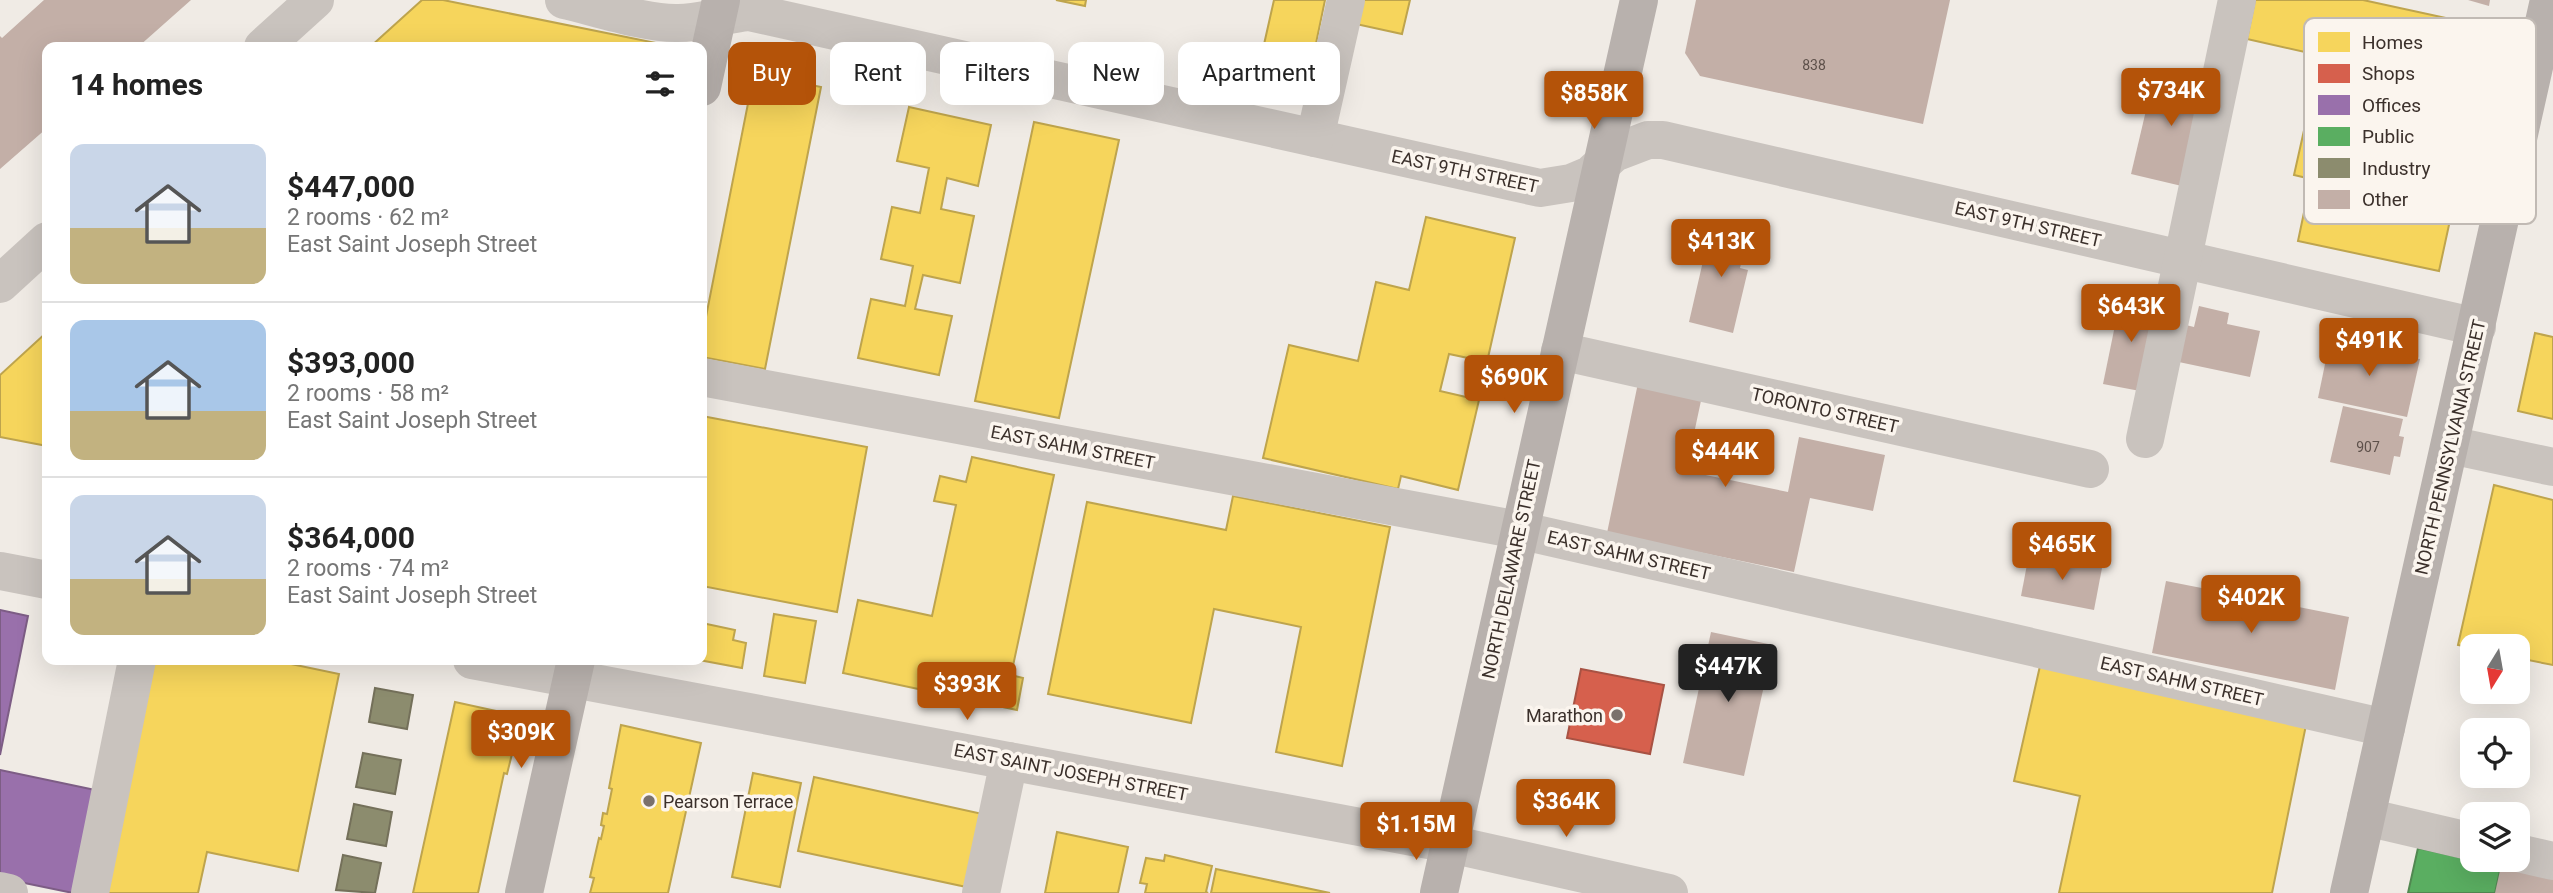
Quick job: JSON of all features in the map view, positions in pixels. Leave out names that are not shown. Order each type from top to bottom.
[{"type":"main road","name":"NORTH DELAWARE STREET","points":[[1439,893],[1639,0]]},
{"type":"main road","name":"NORTH PENNSYLVANIA STREET","points":[[2536,55],[2549,0]]},
{"type":"main road","points":[[707,64],[719,9]]},
{"type":"main road","name":"NORTH PENNSYLVANIA STREET","points":[[2349,893],[2477,327],[2497,224]]},
{"type":"main road","points":[[524,893],[574,669]]},
{"type":"street","points":[[268,42],[315,0]]},
{"type":"street","name":"EAST 9TH STREET","points":[[564,0],[675,23],[706,21],[719,9],[728,13],[756,14],[1540,188],[1572,183],[1590,175],[1614,153],[1648,140],[1663,140],[2477,327]]},
{"type":"street","points":[[1315,138],[1346,0]]},
{"type":"street","points":[[2145,439],[2237,0]]},
{"type":"street","points":[[3,275],[42,245]]},
{"type":"street","name":"TORONTO STREET","points":[[1560,351],[2090,469]]},
{"type":"street","name":"EAST SAHM STREET","points":[[707,378],[1519,530],[2386,728]]},
{"type":"street","points":[[2451,444],[2553,467]]},
{"type":"street","points":[[0,571],[42,579]]},
{"type":"street","points":[[90,893],[136,665]]},
{"type":"street","name":"EAST SAINT JOSEPH STREET","points":[[529,665],[574,669],[1009,761],[1450,844],[1669,893]]},
{"type":"street","points":[[981,893],[1009,761]]},
{"type":"street","points":[[2366,817],[2460,839]]},
{"type":"street","points":[[2530,856],[2553,861]]},
{"type":"street","points":[[0,891],[9,893]]},
{"type":"building: Homes","points":[[422,0],[443,0],[651,42],[376,42]]},
{"type":"building: Homes","points":[[1056,0],[1086,0],[1085,6]]},
{"type":"building: Homes","points":[[1274,0],[1325,0],[1316,42],[1265,42]]},
{"type":"building: Homes","points":[[1361,0],[1410,0],[1402,34],[1356,24]]},
{"type":"building: Homes","points":[[2255,0],[2363,0],[2446,18],[2304,18],[2304,52],[2247,39]]},
{"type":"building: Homes","points":[[816,86],[821,87],[765,369],[707,358],[707,312],[748,105],[816,105]]},
{"type":"building: Homes","points":[[909,107],[991,125],[978,186],[947,178],[941,209],[974,216],[960,283],[923,275],[915,309],[952,316],[939,375],[858,358],[871,299],[905,306],[913,266],[881,259],[892,207],[920,213],[929,168],[897,161]]},
{"type":"building: Homes","points":[[1034,122],[1119,140],[1059,418],[975,401]]},
{"type":"building: Homes","points":[[2304,130],[2304,177],[2294,175]]},
{"type":"building: Homes","points":[[2304,212],[2304,224],[2449,224],[2439,271],[2298,241]]},
{"type":"building: Homes","points":[[1426,217],[1515,238],[1487,362],[1449,354],[1440,391],[1479,400],[1458,490],[1401,476],[1398,489],[1263,458],[1289,345],[1358,361],[1376,282],[1409,290]]},
{"type":"building: Homes","points":[[2535,333],[2553,337],[2553,419],[2518,411]]},
{"type":"building: Homes","points":[[42,337],[42,445],[0,437],[0,375]]},
{"type":"building: Homes","points":[[707,417],[867,447],[837,612],[707,587]]},
{"type":"building: Homes","points":[[972,457],[1054,475],[1011,675],[1023,678],[1017,710],[843,673],[858,600],[932,616],[956,505],[934,501],[940,476],[966,482]]},
{"type":"building: Homes","points":[[2494,485],[2553,500],[2553,665],[2530,660],[2530,634],[2460,634]]},
{"type":"building: Homes","points":[[1233,496],[1390,527],[1342,766],[1276,752],[1301,627],[1214,609],[1191,723],[1048,694],[1087,502],[1226,530]]},
{"type":"building: Homes","points":[[774,614],[816,621],[805,683],[764,676]]},
{"type":"building: Homes","points":[[707,624],[735,630],[733,640],[746,643],[742,668],[707,661]]},
{"type":"building: Homes","points":[[151,665],[296,665],[339,674],[298,871],[207,852],[198,893],[102,893]]},
{"type":"building: Homes","points":[[2040,666],[2306,725],[2272,893],[2059,893],[2080,796],[2014,781]]},
{"type":"building: Homes","points":[[455,702],[515,715],[508,749],[513,750],[507,774],[504,773],[478,893],[413,893]]},
{"type":"building: Homes","name":"Pearson Terrace","points":[[621,725],[701,743],[668,893],[590,893],[594,878],[590,877],[604,826],[601,825],[603,813],[607,814]]},
{"type":"building: Homes","points":[[753,773],[801,783],[780,887],[732,877]]},
{"type":"building: Homes","points":[[814,777],[987,815],[971,888],[798,851]]},
{"type":"building: Homes","points":[[1057,832],[1128,847],[1118,893],[1045,893]]},
{"type":"building: Homes","points":[[1165,855],[1212,866],[1206,892],[1208,893],[1145,893],[1147,884],[1140,883],[1146,858],[1164,861]]},
{"type":"building: Homes","points":[[1216,869],[1330,893],[1211,893]]},
{"type":"building: Shops","points":[[1581,669],[1664,685],[1650,754],[1567,738]]},
{"type":"building: Offices","points":[[0,610],[28,616],[0,755]]},
{"type":"building: Offices","points":[[0,770],[100,791],[73,893],[0,878]]},
{"type":"building: Public","points":[[2418,848],[2460,857],[2460,872],[2500,872],[2495,893],[2408,893]]},
{"type":"building: Industry","points":[[375,688],[413,695],[407,729],[369,722]]},
{"type":"building: Industry","points":[[363,753],[401,760],[395,794],[356,787]]},
{"type":"building: Industry","points":[[354,804],[392,812],[386,846],[347,839]]},
{"type":"building: Industry","points":[[343,855],[381,863],[375,893],[336,890]]},
{"type":"building: Other","points":[[44,0],[191,0],[144,42],[42,42],[42,132],[0,169],[0,36],[2,38]]},
{"type":"building: Other","points":[[1696,0],[1950,0],[1923,124],[1700,76],[1685,53]]},
{"type":"building: Other","points":[[2468,0],[2490,0],[2489,6]]},
{"type":"building: Other","points":[[2156,68],[2211,81],[2186,187],[2131,174]]},
{"type":"building: Other","points":[[1712,222],[1749,230],[1740,268],[1748,270],[1733,333],[1689,322]]},
{"type":"building: Other","points":[[2121,296],[2159,304],[2140,391],[2103,384]]},
{"type":"building: Other","points":[[2199,306],[2229,313],[2227,324],[2260,331],[2250,377],[2174,361],[2182,324],[2194,327]]},
{"type":"building: Other","points":[[2330,340],[2420,359],[2407,417],[2318,398]]},
{"type":"building: Other","points":[[1638,383],[1702,396],[1686,471],[1788,492],[1799,437],[1885,455],[1873,511],[1810,498],[1794,572],[1607,533]]},
{"type":"building: Other","points":[[2343,406],[2403,419],[2399,436],[2404,437],[2400,457],[2394,456],[2390,475],[2330,462]]},
{"type":"building: Other","points":[[2029,554],[2102,568],[2094,610],[2021,596]]},
{"type":"building: Other","points":[[2166,581],[2349,617],[2335,690],[2152,653]]},
{"type":"building: Other","points":[[1711,632],[1773,645],[1744,776],[1683,763]]},
{"type":"building: Other","points":[[2500,872],[2527,872],[2553,878],[2553,893],[2495,893]]},
{"type":"place","name":"Marathon","points":[[1617,715]]},
{"type":"place","name":"Pearson Terrace","points":[[649,801]]}]
